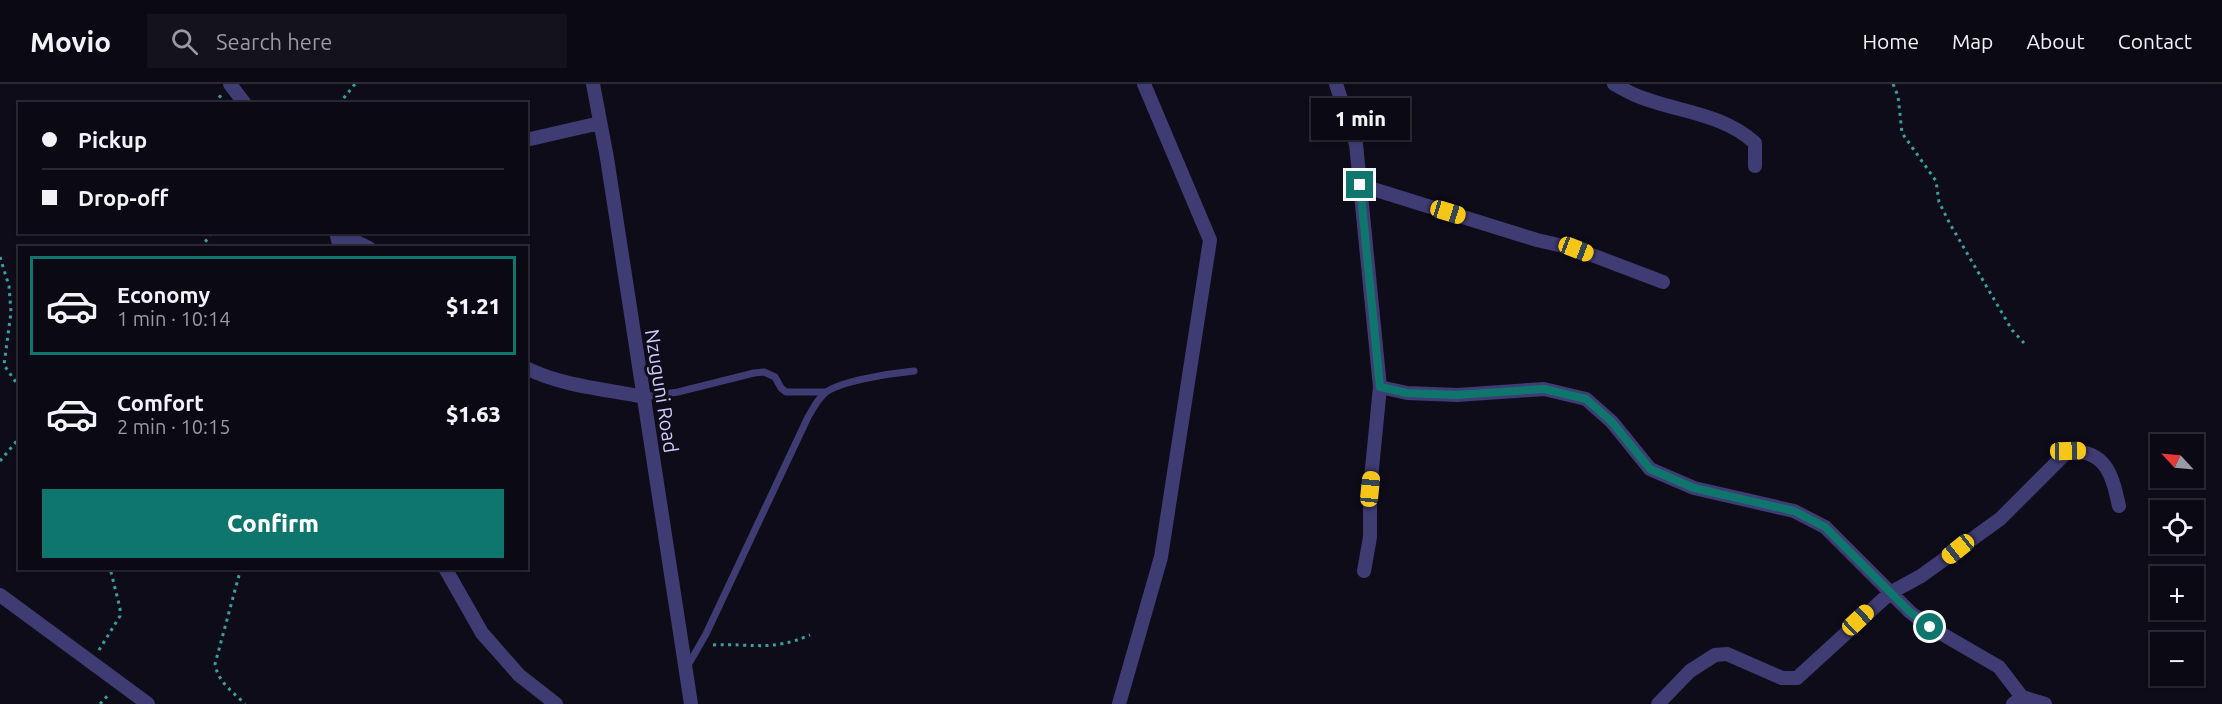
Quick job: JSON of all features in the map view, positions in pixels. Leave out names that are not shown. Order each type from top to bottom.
[{"type":"street","points":[[230,84],[243,102]]},
{"type":"street","name":"Nzuguni Road","points":[[593,84],[691,704]]},
{"type":"street","points":[[1119,704],[1161,557],[1210,240],[1144,84]]},
{"type":"street","points":[[1336,84],[1356,144],[1380,387],[1370,489],[1370,537],[1364,571]]},
{"type":"street","points":[[1614,84],[1635,95],[1712,117],[1733,127],[1755,143],[1755,166]]},
{"type":"street","points":[[528,140],[600,123]]},
{"type":"street","points":[[1360,185],[1537,240],[1576,249],[1663,282]]},
{"type":"street","points":[[340,236],[364,246]]},
{"type":"street","points":[[528,369],[540,375],[569,382],[644,397]]},
{"type":"street","points":[[1380,387],[1407,393],[1456,395],[1544,389],[1586,399],[1612,422],[1650,469],[1694,488],[1794,511],[1825,527],[1890,593],[1930,627],[1999,667],[2017,700],[2045,704]]},
{"type":"street","points":[[1658,704],[1690,670],[1715,655],[1727,654],[1782,678],[1797,678],[1890,593],[1921,576],[2000,519],[2068,451],[2082,451],[2103,461],[2113,478],[2119,506]]},
{"type":"street","points":[[446,570],[482,633],[519,675],[556,704]]},
{"type":"street","points":[[0,595],[148,704]]},
{"type":"lane","points":[[644,397],[678,392],[764,372],[775,377],[786,392],[810,390],[825,392],[855,381],[914,371]]},
{"type":"lane","points":[[685,669],[699,646],[808,417],[825,392]]},
{"type":"path","points":[[341,102],[355,84]]},
{"type":"path","points":[[1893,84],[1898,96],[1902,133],[1936,181],[1939,201],[1950,224],[2012,330],[2024,343]]},
{"type":"path","points":[[0,257],[9,286],[12,312],[4,365],[18,385]]},
{"type":"path","points":[[0,461],[18,439]]},
{"type":"path","points":[[92,662],[120,616],[110,570]]},
{"type":"path","points":[[240,570],[215,664],[221,681],[245,704]]},
{"type":"path","points":[[699,646],[775,646],[810,635]]},
{"type":"route","points":[[1360,185],[1380,387],[1407,393],[1456,395],[1544,389],[1586,399],[1612,422],[1650,469],[1694,488],[1794,511],[1825,527],[1890,593],[1930,627]]}]
